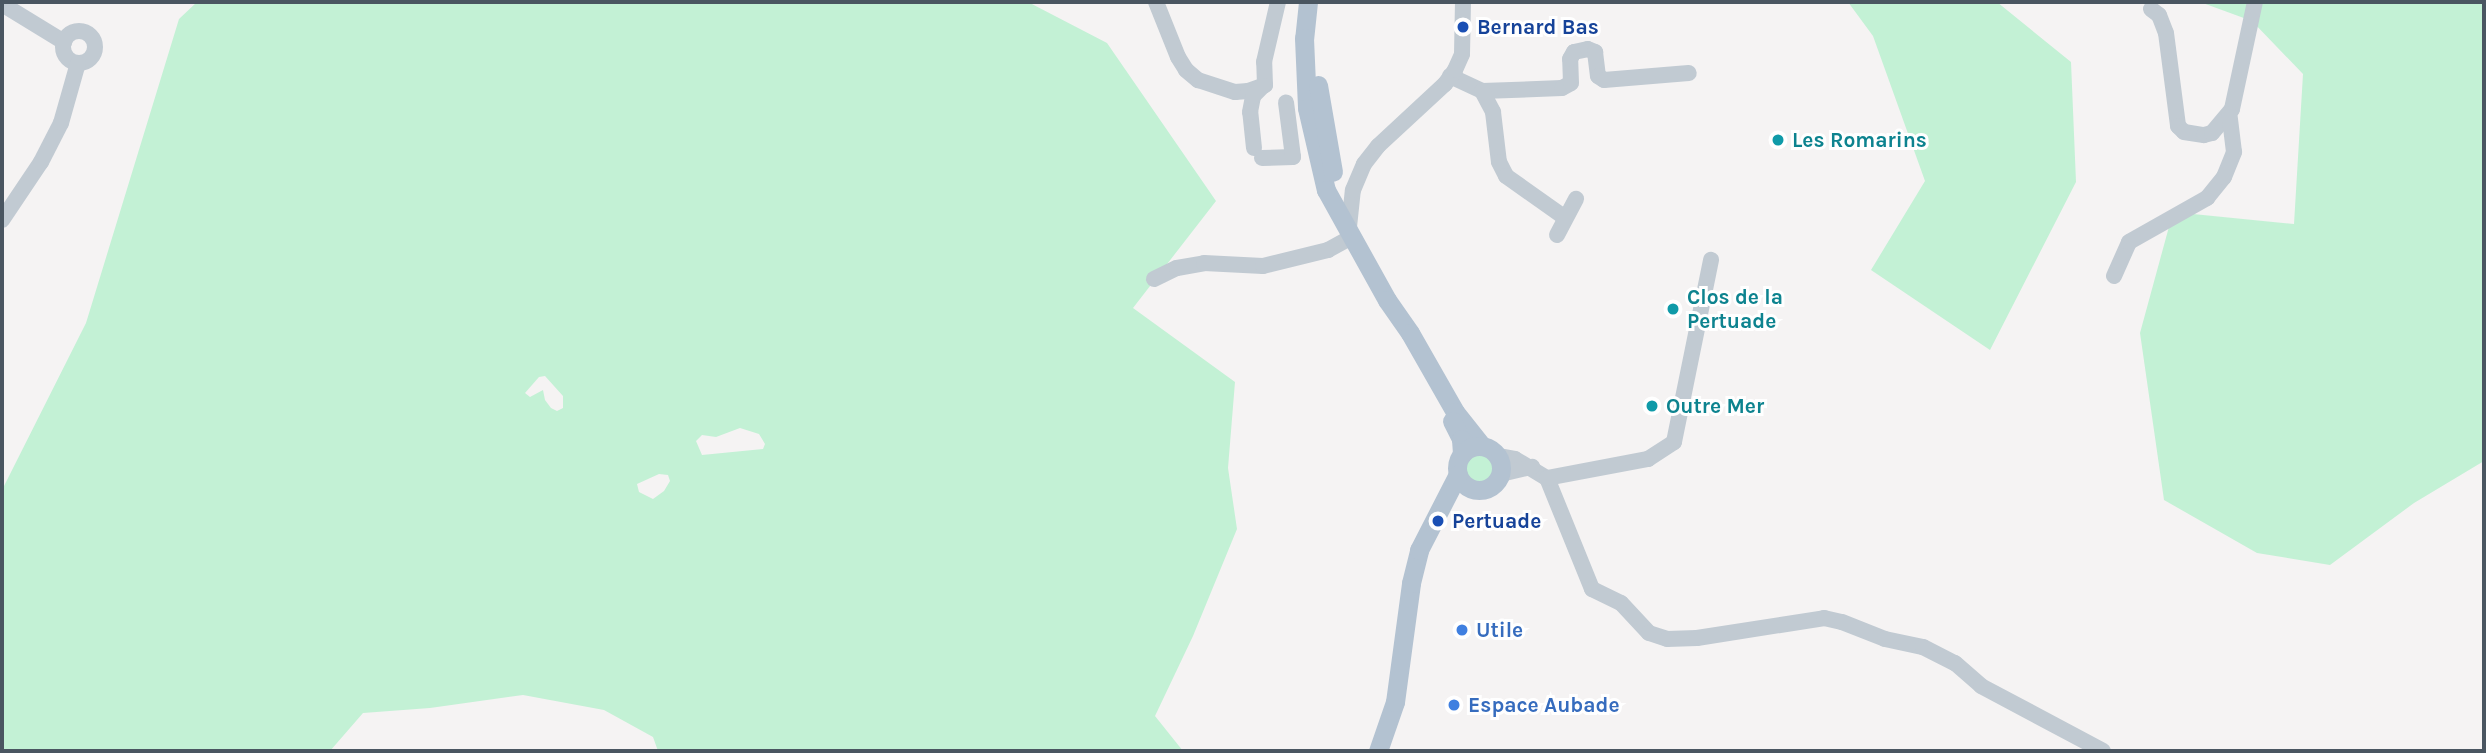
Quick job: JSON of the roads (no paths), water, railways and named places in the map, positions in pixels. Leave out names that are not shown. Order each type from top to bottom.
[{"type":"main road","points":[[1308,2],[1304,38],[1307,108],[1326,190],[1387,300],[1410,332],[1455,412],[1501,467],[1499,478],[1489,487],[1473,489],[1453,500],[1425,537]]},
{"type":"main road","points":[[1319,2],[1317,74],[1320,105],[1334,175],[1351,236]]},
{"type":"main road","points":[[1387,300],[1396,328],[1456,429],[1464,483],[1473,489]]},
{"type":"main road","points":[[1378,751],[1395,702],[1411,583],[1425,537],[1471,447],[1490,451]]},
{"type":"street","points":[[1156,2],[1178,57],[1186,70],[1198,80],[1235,92],[1265,85]]},
{"type":"street","points":[[1278,2],[1264,62],[1265,85],[1286,102],[1307,108]]},
{"type":"street","points":[[1154,279],[1177,268],[1204,263],[1263,266],[1328,250],[1351,236],[1357,177],[1378,146],[1450,76],[1462,54],[1463,2]]},
{"type":"street","points":[[2114,276],[2129,242],[2207,198],[2224,177],[2234,152],[2229,114],[2255,2]]},
{"type":"street","points":[[2,4],[64,42]]},
{"type":"street","points":[[2151,9],[2159,15],[2166,33],[2178,126],[2184,132],[2212,134],[2229,114]]},
{"type":"street","points":[[77,32],[90,36],[94,51],[88,60],[78,63],[66,57],[64,42],[77,32]]},
{"type":"street","points":[[1450,76],[1482,91],[1562,88],[1571,83],[1570,59],[1574,52],[1588,49],[1595,51],[1598,76],[1604,80],[1689,73]]},
{"type":"street","points":[[2,220],[41,162],[61,122],[78,63]]},
{"type":"street","points":[[1265,85],[1253,96],[1250,112],[1258,153],[1293,157],[1286,102]]},
{"type":"street","points":[[1482,91],[1493,112],[1499,162],[1506,176],[1564,217]]},
{"type":"street","points":[[1557,235],[1564,217],[1576,199]]},
{"type":"street","points":[[1547,478],[1648,459],[1674,442],[1711,260]]},
{"type":"street","points":[[1490,451],[1532,467],[1547,478],[1592,589],[1621,604],[1649,633],[1667,639],[1697,638],[1824,618],[1842,622],[1885,639],[1923,647],[1955,663],[1981,686],[2103,751]]},
{"type":"street","points":[[1499,478],[1505,473],[1532,467]]},
{"type":"place","name":"Bernard Bas","points":[[1463,27]]},
{"type":"place","name":"Les Romarins","points":[[1778,140]]},
{"type":"place","name":"Clos de la Pertuade","points":[[1673,309]]},
{"type":"place","name":"Outre Mer","points":[[1652,406]]},
{"type":"place","name":"Pertuade","points":[[1438,521]]},
{"type":"place","name":"Utile","points":[[1462,630]]},
{"type":"place","name":"Espace Aubade","points":[[1454,705]]}]
